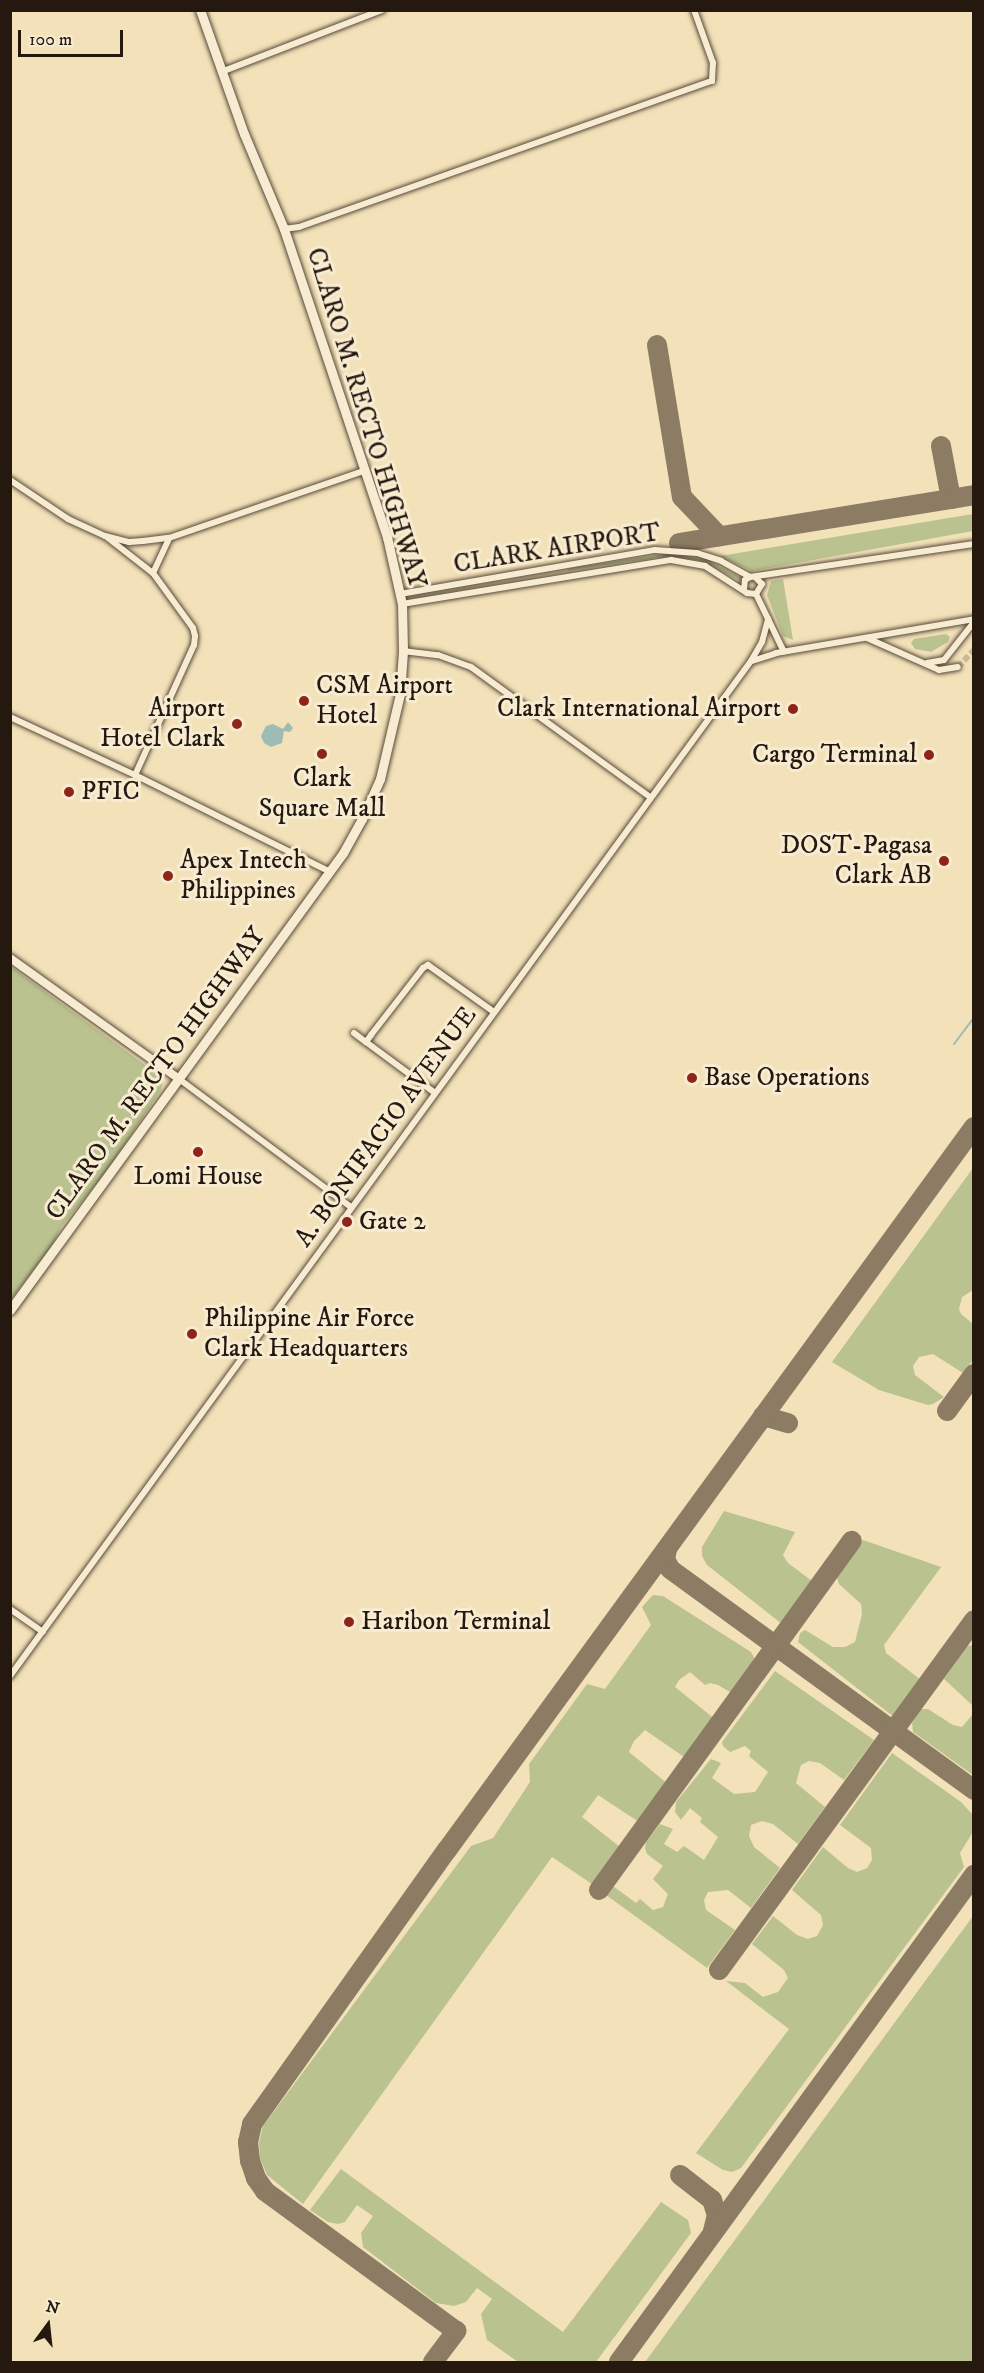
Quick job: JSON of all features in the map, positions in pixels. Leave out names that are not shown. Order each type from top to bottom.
[{"type":"main road","name":"CLARO M. RECTO HIGHWAY","points":[[10,1311],[354,836],[380,779],[400,694],[403,651],[402,604],[387,537],[284,229],[221,72],[200,10]]},
{"type":"street","points":[[221,72],[382,10]]},
{"type":"street","points":[[284,229],[299,227],[712,81],[712,63],[694,10]]},
{"type":"street","points":[[10,480],[68,519],[105,536],[129,542],[169,538],[364,471]]},
{"type":"street","points":[[105,536],[153,573],[193,628],[195,636],[194,645],[135,775]]},
{"type":"street","points":[[153,573],[169,538]]},
{"type":"street","points":[[756,594],[750,594],[744,589],[744,583],[753,577],[974,544]]},
{"type":"street","name":"CLARK AIRPORT","points":[[400,594],[649,551],[684,550],[709,556],[753,577]]},
{"type":"street","name":"CLARK AIRPORT","points":[[402,604],[671,560],[705,566],[744,589]]},
{"type":"street","points":[[562,567],[564,577]]},
{"type":"street","points":[[753,577],[762,584],[756,594]]},
{"type":"street","points":[[756,594],[784,652]]},
{"type":"street","name":"A. BONIFACIO AVENUE","points":[[10,1676],[650,797],[752,661],[762,642],[768,619]]},
{"type":"street","points":[[752,661],[784,652],[974,620]]},
{"type":"street","points":[[920,663],[932,664],[944,660],[974,620]]},
{"type":"street","points":[[866,638],[939,670],[958,667]]},
{"type":"street","points":[[403,651],[438,655],[471,667],[650,797]]},
{"type":"street","points":[[10,717],[135,775],[330,872]]},
{"type":"street","points":[[10,958],[179,1079],[351,1207]]},
{"type":"street","points":[[366,1042],[426,966],[431,966],[494,1012]]},
{"type":"street","points":[[354,1033],[435,1093]]},
{"type":"street","points":[[10,1609],[43,1632]]},
{"type":"green space","points":[[973,514],[973,531],[752,571],[720,556]]},
{"type":"green space","points":[[670,553],[706,559],[742,578],[742,582],[702,561],[669,556],[567,571],[570,568]]},
{"type":"green space","points":[[783,579],[793,640],[783,636],[767,595],[771,581]]},
{"type":"green space","points":[[946,634],[950,637],[948,642],[931,652],[915,649],[911,643],[914,639]]},
{"type":"green space","points":[[10,966],[160,1076],[163,1082],[161,1090],[106,1172],[61,1227],[52,1246],[11,1299]]},
{"type":"green space","points":[[973,1168],[973,1290],[962,1297],[959,1309],[961,1314],[973,1324],[973,1360],[963,1373],[933,1354],[919,1357],[913,1366],[915,1375],[944,1397],[928,1405],[879,1390],[832,1362]]},
{"type":"green space","points":[[724,1511],[795,1532],[783,1555],[788,1563],[812,1581],[782,1624],[707,1565],[702,1556],[702,1547]]},
{"type":"green space","points":[[863,1540],[941,1567],[884,1645],[886,1653],[921,1680],[894,1717],[798,1642],[800,1633],[805,1630],[833,1647],[845,1647],[855,1642],[862,1614],[861,1604],[839,1584],[837,1578]]},
{"type":"green space","points":[[653,1595],[663,1596],[751,1652],[758,1665],[735,1695],[718,1685],[710,1683],[705,1685],[690,1672],[679,1680],[675,1687],[716,1720],[687,1759],[645,1730],[634,1741],[629,1752],[668,1784],[639,1822],[598,1795],[582,1817],[620,1847],[592,1884],[552,1857],[303,2204],[267,2175],[260,2158],[259,2143],[263,2126],[471,1846],[493,1838],[530,1782],[529,1764],[587,1684],[605,1689],[651,1625],[642,1607]]},
{"type":"green space","points":[[974,1645],[973,1706],[944,1679],[967,1646]]},
{"type":"green space","points":[[775,1671],[874,1740],[844,1780],[820,1763],[809,1761],[801,1765],[796,1783],[825,1807],[798,1844],[773,1824],[762,1821],[751,1825],[749,1836],[754,1847],[780,1868],[751,1908],[728,1890],[708,1892],[704,1900],[706,1910],[735,1930],[707,1968],[606,1895],[613,1886],[636,1903],[640,1899],[653,1910],[663,1907],[668,1894],[653,1879],[663,1866],[647,1854],[645,1848],[646,1842],[660,1824],[673,1829],[664,1844],[677,1852],[684,1846],[704,1860],[718,1837],[700,1822],[702,1818],[690,1808],[681,1820],[675,1812],[676,1802],[711,1759],[721,1763],[712,1778],[734,1794],[755,1792],[768,1772],[749,1756],[751,1751],[745,1746],[730,1752],[722,1742]]},
{"type":"green space","points":[[920,1709],[928,1709],[953,1725],[962,1727],[973,1714],[973,1775],[913,1732],[912,1723]]},
{"type":"green space","points":[[892,1753],[961,1802],[973,1815],[973,1832],[960,1853],[964,1867],[741,2168],[732,2172],[723,2170],[696,2153],[789,2029],[726,1981],[745,1983],[763,1997],[778,1992],[788,1978],[784,1970],[752,1944],[773,1916],[797,1935],[808,1939],[817,1936],[823,1925],[821,1915],[792,1890],[823,1847],[848,1868],[857,1872],[867,1868],[872,1860],[871,1848],[840,1825]]},
{"type":"green space","points":[[973,1916],[973,2360],[971,2362],[645,2362]]},
{"type":"green space","points":[[341,2169],[563,2332],[661,2202],[688,2220],[691,2233],[596,2362],[518,2362],[487,2340],[481,2314],[492,2299],[477,2288],[466,2302],[454,2306],[436,2303],[363,2247],[361,2233],[373,2216],[357,2205],[345,2222],[338,2224],[328,2222],[310,2210]]},
{"type":"water","points":[[288,722],[293,728],[290,732],[284,731],[282,743],[271,747],[264,743],[261,736],[266,726],[273,724],[283,729]]},
{"type":"waterway","points":[[954,1044],[974,1017]]},
{"type":"taxiway","points":[[657,345],[682,497],[719,536]]},
{"type":"taxiway","points":[[941,446],[951,499]]},
{"type":"taxiway","points":[[679,543],[974,495]]},
{"type":"taxiway","points":[[433,2362],[456,2331],[265,2191],[256,2178],[250,2161],[248,2142],[252,2124],[447,1850],[974,1127]]},
{"type":"taxiway","points":[[947,1411],[974,1374]]},
{"type":"taxiway","points":[[763,1416],[788,1423]]},
{"type":"taxiway","points":[[599,1890],[852,1541]]},
{"type":"taxiway","points":[[667,1549],[665,1559],[670,1569],[974,1790]]},
{"type":"taxiway","points":[[719,1970],[974,1620]]},
{"type":"taxiway","points":[[619,2362],[974,1875]]},
{"type":"taxiway","points":[[680,2175],[712,2200],[717,2215],[713,2231]]},
{"type":"tunnel","points":[[958,667],[974,650]]},
{"type":"place","name":"CSM Airport Hotel","points":[[304,701]]},
{"type":"place","name":"Clark International Airport","points":[[793,709]]},
{"type":"place","name":"Airport Hotel Clark","points":[[237,724]]},
{"type":"place","name":"Clark Square Mall","points":[[322,754]]},
{"type":"place","name":"Cargo Terminal","points":[[929,755]]},
{"type":"place","name":"PFIC","points":[[69,792]]},
{"type":"place","name":"DOST-Pagasa Clark AB","points":[[944,861]]},
{"type":"place","name":"Apex Intech Philippines","points":[[168,876]]},
{"type":"place","name":"Base Operations","points":[[692,1078]]},
{"type":"place","name":"Lomi House","points":[[198,1152]]},
{"type":"place","name":"Gate 2","points":[[347,1222]]},
{"type":"place","name":"Philippine Air Force Clark Headquarters","points":[[192,1334]]},
{"type":"place","name":"Haribon Terminal","points":[[349,1622]]}]
